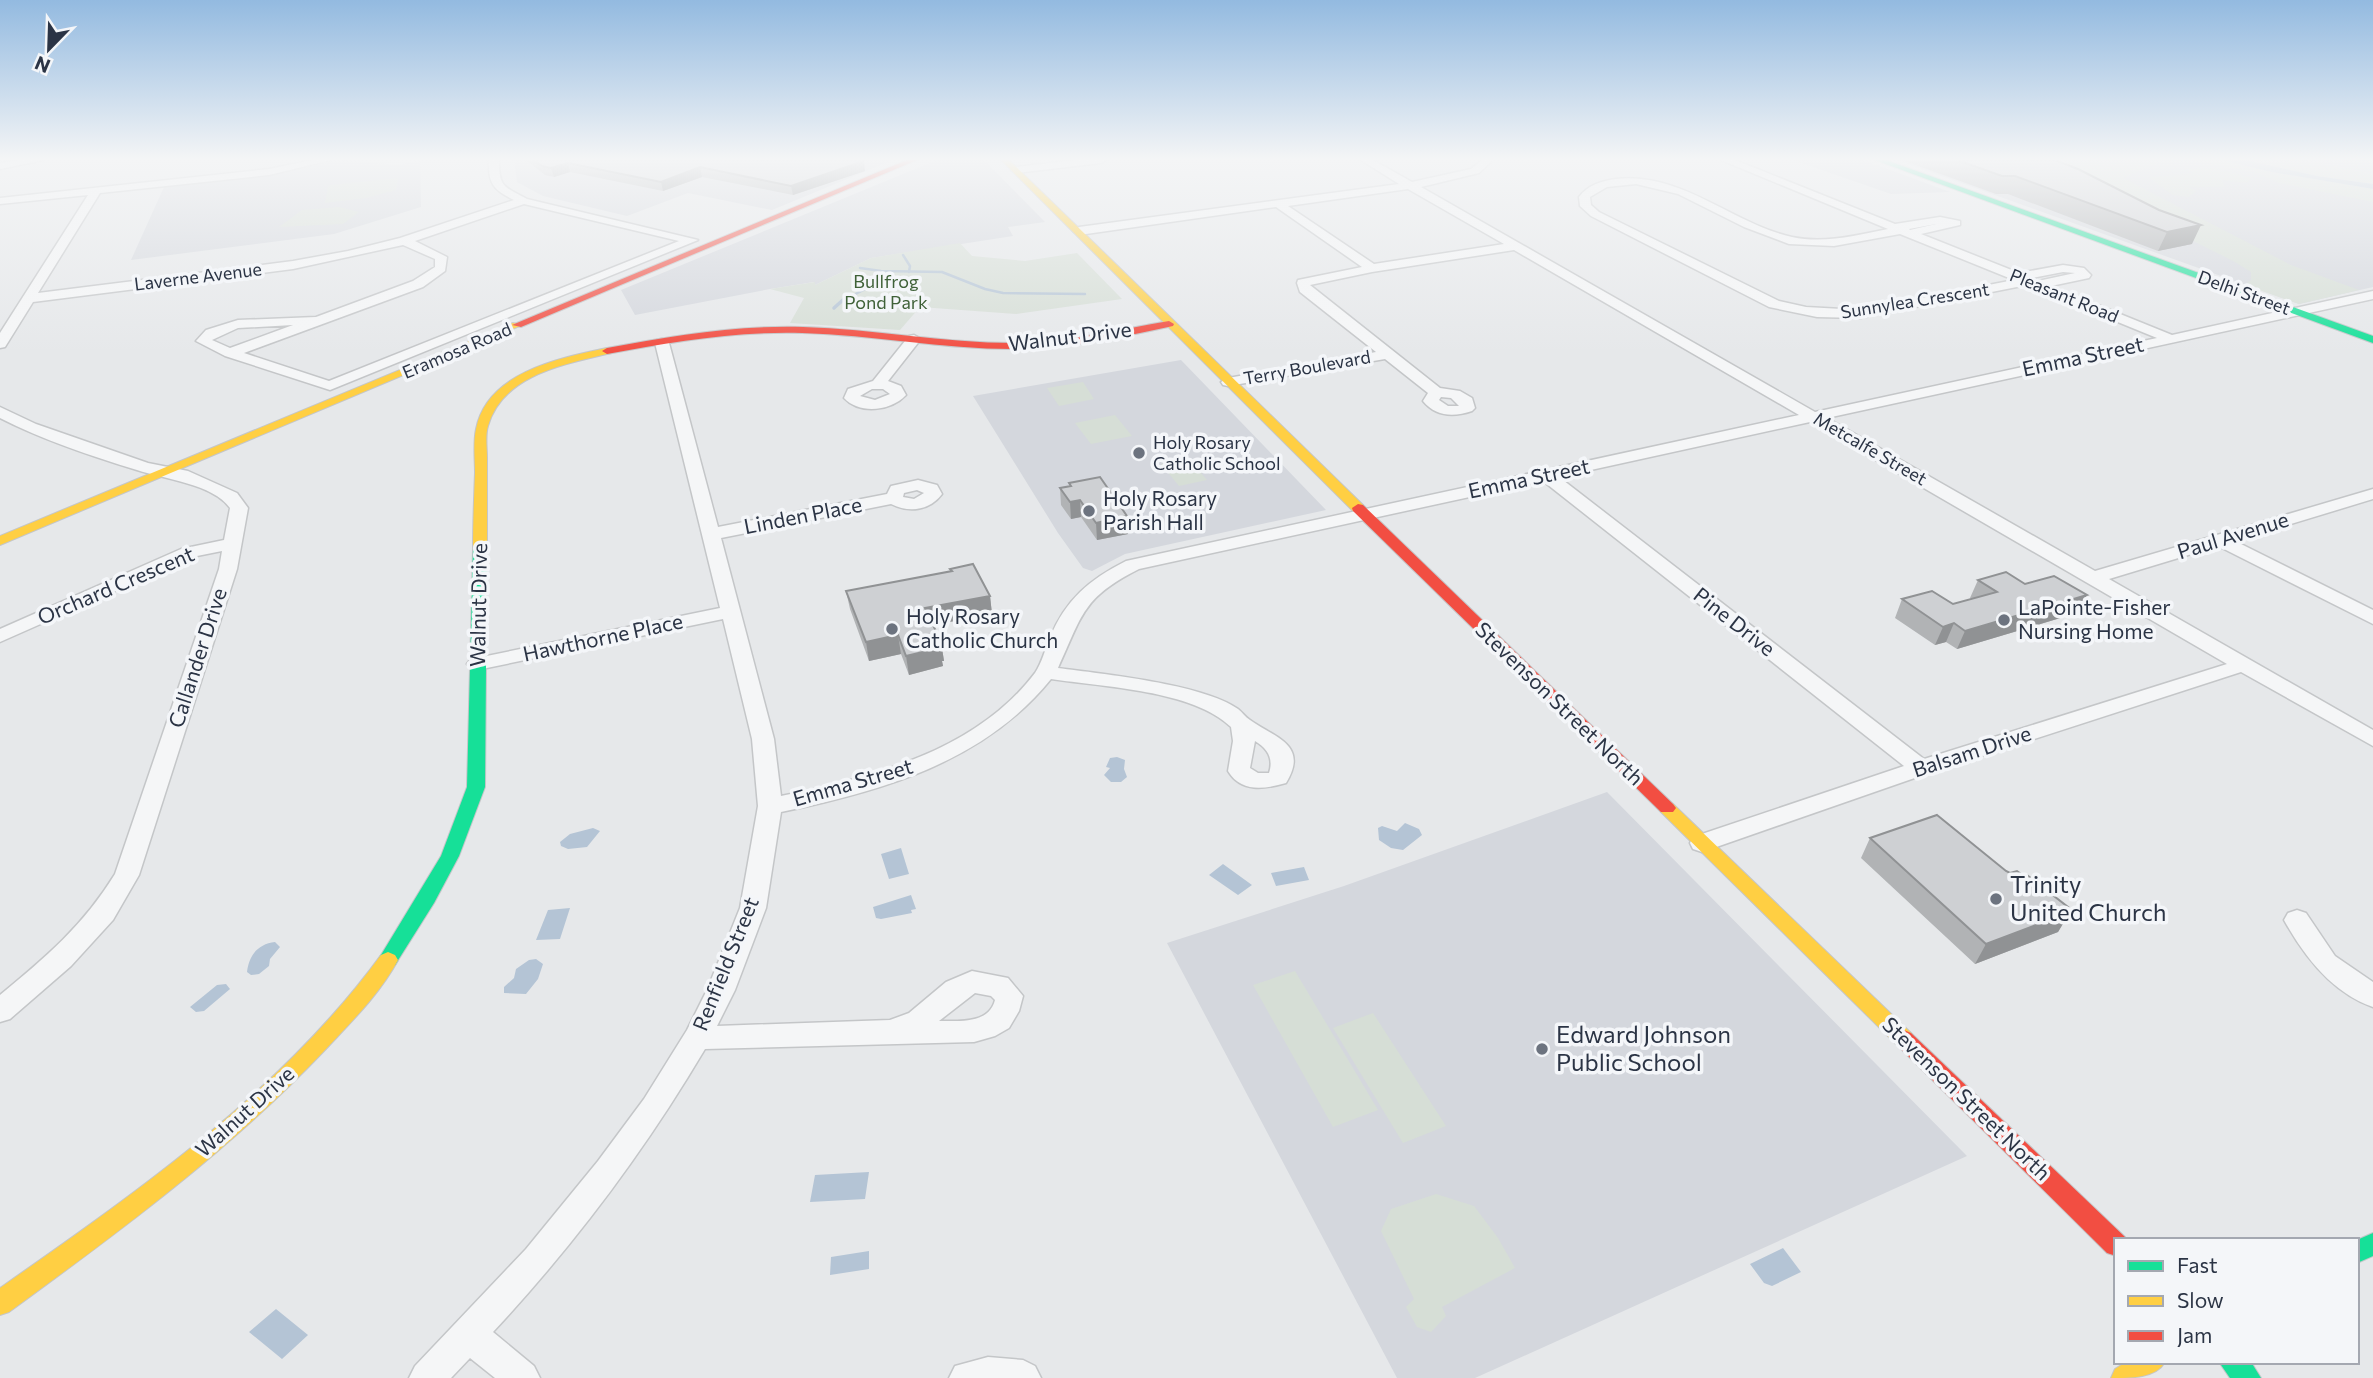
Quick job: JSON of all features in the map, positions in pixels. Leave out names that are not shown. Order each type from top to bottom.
[{"type":"main road","name":"Eramosa Road","points":[[0,541],[760,224]]},
{"type":"main road","name":"Stevenson Street North","points":[[1072,224],[1228,382],[2114,1243]]},
{"type":"main road","name":"Delhi Street","points":[[2056,224],[2373,340]]},
{"type":"main road","name":"Walnut Drive","points":[[0,1303],[96,1234],[220,1137],[304,1058],[380,971],[404,939],[449,863],[468,820],[476,787],[482,426],[487,410],[508,388],[552,366],[595,353],[757,330],[804,330],[1023,346],[1169,324]]},
{"type":"main road","points":[[2124,1378],[2148,1364]]},
{"type":"main road","points":[[2234,1364],[2248,1378]]},
{"type":"street","points":[[0,344],[76,224]]},
{"type":"street","name":"Laverne Avenue","points":[[31,298],[293,265],[404,241],[454,224]]},
{"type":"street","points":[[623,224],[711,245]]},
{"type":"street","points":[[1079,231],[1131,224]]},
{"type":"street","points":[[1308,224],[1372,268]]},
{"type":"street","name":"Metcalfe Street","points":[[1478,224],[2373,739]]},
{"type":"street","name":"Sunnylea Crescent","points":[[1616,224],[1774,304],[1840,316],[2028,281]]},
{"type":"street","name":"Sunnylea Crescent","points":[[1750,224],[1777,236],[1807,243],[1831,242],[1904,230]]},
{"type":"street","name":"Pleasant Road","points":[[1890,224],[2169,338]]},
{"type":"street","points":[[316,321],[237,324],[205,337],[203,341],[207,345],[330,386],[691,240]]},
{"type":"street","points":[[230,353],[418,284],[440,268],[441,257],[404,241]]},
{"type":"street","name":"Terry Boulevard","points":[[1436,392],[1304,289],[1303,283],[1372,268],[1516,246]]},
{"type":"street","name":"Emma Street","points":[[770,806],[860,786],[933,758],[969,740],[1027,696],[1046,672],[1071,612],[1086,594],[1113,575],[1154,558],[1546,476],[2373,295]]},
{"type":"street","points":[[878,384],[914,339]]},
{"type":"street","name":"Renfield Street","points":[[426,1378],[538,1260],[602,1180],[654,1108],[697,1038],[721,990],[753,908],[770,806],[762,738],[662,342]]},
{"type":"street","name":"Terry Boulevard","points":[[1228,382],[1386,354]]},
{"type":"street","name":"Callander Drive","points":[[0,412],[30,427],[165,472],[182,475],[237,502],[239,515],[228,569],[127,875],[104,913],[62,959],[0,1011]]},
{"type":"street","name":"Pine Drive","points":[[1546,476],[1921,768]]},
{"type":"street","name":"Paul Avenue","points":[[2093,578],[2373,494]]},
{"type":"street","name":"Linden Place","points":[[712,534],[894,498]]},
{"type":"street","points":[[2219,540],[2373,618]]},
{"type":"street","name":"Orchard Crescent","points":[[0,636],[187,553],[234,543]]},
{"type":"street","name":"Hawthorne Place","points":[[477,664],[729,612]]},
{"type":"street","name":"Balsam Drive","points":[[1702,844],[1921,768],[2243,665]]},
{"type":"street","points":[[1046,672],[1196,698],[1221,707],[1237,718],[1243,726]]},
{"type":"street","points":[[2297,920],[2326,963],[2373,996]]},
{"type":"street","points":[[697,1038],[891,1031]]},
{"type":"street","points":[[469,1335],[522,1378]]},
{"type":"street","points":[[967,1378],[988,1374],[1023,1378]]},
{"type":"shaded area","points":[[147,224],[365,224],[334,234],[131,260]]},
{"type":"shaded area","points":[[781,224],[1028,224],[1008,227],[1013,236],[871,258],[815,285],[814,282],[770,289],[635,315],[621,290]]},
{"type":"shaded area","points":[[2077,224],[2373,224],[2373,287],[2299,304]]},
{"type":"shaded area","name":"Holy Rosary Catholic School","points":[[1181,360],[1326,510],[1125,554],[1092,571],[1083,568],[1058,533],[973,396]]},
{"type":"shaded area","name":"Edward Johnson Public School","points":[[1607,792],[1967,1156],[1475,1378],[1397,1378],[1167,943],[1344,886]]},
{"type":"green space","points":[[283,224],[336,224],[279,227]]},
{"type":"green space","points":[[2160,224],[2212,224],[2291,265],[2359,290],[2299,304],[2245,285],[2251,280],[2251,272]]},
{"type":"green space","name":"Bullfrog Pond Park","points":[[960,243],[972,256],[1025,261],[1077,253],[1122,299],[1016,314],[920,307],[900,330],[790,323],[804,298],[770,289],[815,282],[815,285],[871,258]]},
{"type":"green space","points":[[1083,382],[1094,399],[1059,406],[1047,388]]},
{"type":"green space","points":[[1115,415],[1132,436],[1091,444],[1075,423]]},
{"type":"green space","points":[[1189,459],[1207,480],[1179,486],[1161,464]]},
{"type":"green space","points":[[1295,971],[1378,1110],[1333,1127],[1253,985]]},
{"type":"green space","points":[[1373,1013],[1446,1126],[1403,1143],[1333,1028]]},
{"type":"green space","points":[[1436,1194],[1474,1206],[1498,1238],[1515,1268],[1442,1307],[1446,1316],[1431,1332],[1417,1327],[1406,1307],[1414,1299],[1381,1231],[1391,1209]]},
{"type":"water","points":[[1110,758],[1125,760],[1127,777],[1121,782],[1111,782],[1104,775],[1110,768],[1106,767]]},
{"type":"water","points":[[1405,823],[1419,829],[1422,835],[1403,850],[1391,848],[1379,840],[1378,828],[1382,826],[1397,831]]},
{"type":"water","points":[[593,828],[600,831],[587,847],[568,849],[561,846],[560,842],[570,834]]},
{"type":"water","points":[[901,848],[909,874],[889,879],[881,854]]},
{"type":"water","points":[[1223,864],[1252,885],[1238,895],[1209,875]]},
{"type":"water","points":[[1304,867],[1309,880],[1276,886],[1271,873]]},
{"type":"water","points":[[911,895],[916,909],[911,910],[912,913],[876,918],[873,907]]},
{"type":"water","points":[[570,908],[560,939],[536,940],[548,910]]},
{"type":"water","points":[[275,942],[280,947],[270,959],[269,966],[259,974],[251,975],[247,972],[255,951]]},
{"type":"water","points":[[536,959],[543,964],[538,979],[526,994],[504,993],[504,987],[514,978],[516,969],[529,960]]},
{"type":"water","points":[[226,984],[230,989],[204,1011],[196,1012],[190,1007],[217,985]]},
{"type":"water","points":[[869,1172],[865,1199],[810,1202],[815,1175]]},
{"type":"water","points":[[1783,1248],[1801,1272],[1772,1286],[1764,1283],[1750,1264]]},
{"type":"water","points":[[869,1251],[869,1269],[830,1275],[831,1257]]},
{"type":"water","points":[[276,1309],[308,1335],[282,1359],[249,1332]]},
{"type":"building","points":[[2146,224],[2201,225],[2167,232]]},
{"type":"building","points":[[1100,477],[1127,516],[1096,523],[1080,500],[1070,502],[1060,488],[1071,486],[1069,483]]},
{"type":"building","name":"Holy Rosary Catholic Church","points":[[973,564],[990,596],[925,608],[941,642],[938,642],[940,648],[906,656],[898,635],[866,642],[846,591],[952,571],[950,569]]},
{"type":"building","points":[[2006,572],[2025,584],[2054,576],[2087,595],[1965,631],[1954,623],[1943,627],[1902,599],[1932,591],[1953,604],[1997,592],[1978,580]]},
{"type":"building","points":[[1937,815],[2006,871],[2027,875],[2068,907],[2065,909],[2070,912],[1986,944],[1870,838]]},
{"type":"waterway","points":[[903,255],[910,266],[909,271]]},
{"type":"waterway","points":[[860,268],[909,271]]},
{"type":"waterway","points":[[909,271],[942,272],[1003,293],[1085,294]]},
{"type":"waterway","points":[[842,301],[875,284],[886,273]]},
{"type":"waterway","points":[[834,308],[844,299]]},
{"type":"traffic: fast","points":[[2055,224],[2373,340]]},
{"type":"traffic: fast","points":[[388,960],[450,856],[476,787],[480,549]]},
{"type":"traffic: fast","points":[[2359,1251],[2373,1244]]},
{"type":"traffic: fast","points":[[2234,1364],[2248,1378]]},
{"type":"traffic: slow","points":[[1070,224],[1358,508]]},
{"type":"traffic: slow","points":[[0,541],[517,325]]},
{"type":"traffic: slow","points":[[480,549],[481,433],[491,407],[502,393],[534,372],[571,359],[607,351]]},
{"type":"traffic: slow","points":[[1667,808],[1904,1039]]},
{"type":"traffic: slow","points":[[0,1303],[162,1184],[240,1119],[332,1028],[388,960]]},
{"type":"traffic: slow","points":[[2124,1378],[2148,1364]]},
{"type":"traffic: jam","points":[[517,325],[759,224]]},
{"type":"traffic: jam","points":[[607,351],[704,335],[778,330],[1021,346],[1077,341],[1169,324]]},
{"type":"traffic: jam","points":[[1358,508],[1667,808]]},
{"type":"traffic: jam","points":[[1904,1039],[2114,1243]]},
{"type":"place","name":"Holy Rosary Catholic School","points":[[1139,453]]},
{"type":"place","name":"Holy Rosary Parish Hall","points":[[1089,511]]},
{"type":"place","name":"LaPointe-Fisher Nursing Home","points":[[2004,620]]},
{"type":"place","name":"Holy Rosary Catholic Church","points":[[892,629]]},
{"type":"place","name":"Trinity United Church","points":[[1996,899]]},
{"type":"place","name":"Edward Johnson Public School","points":[[1542,1049]]}]
